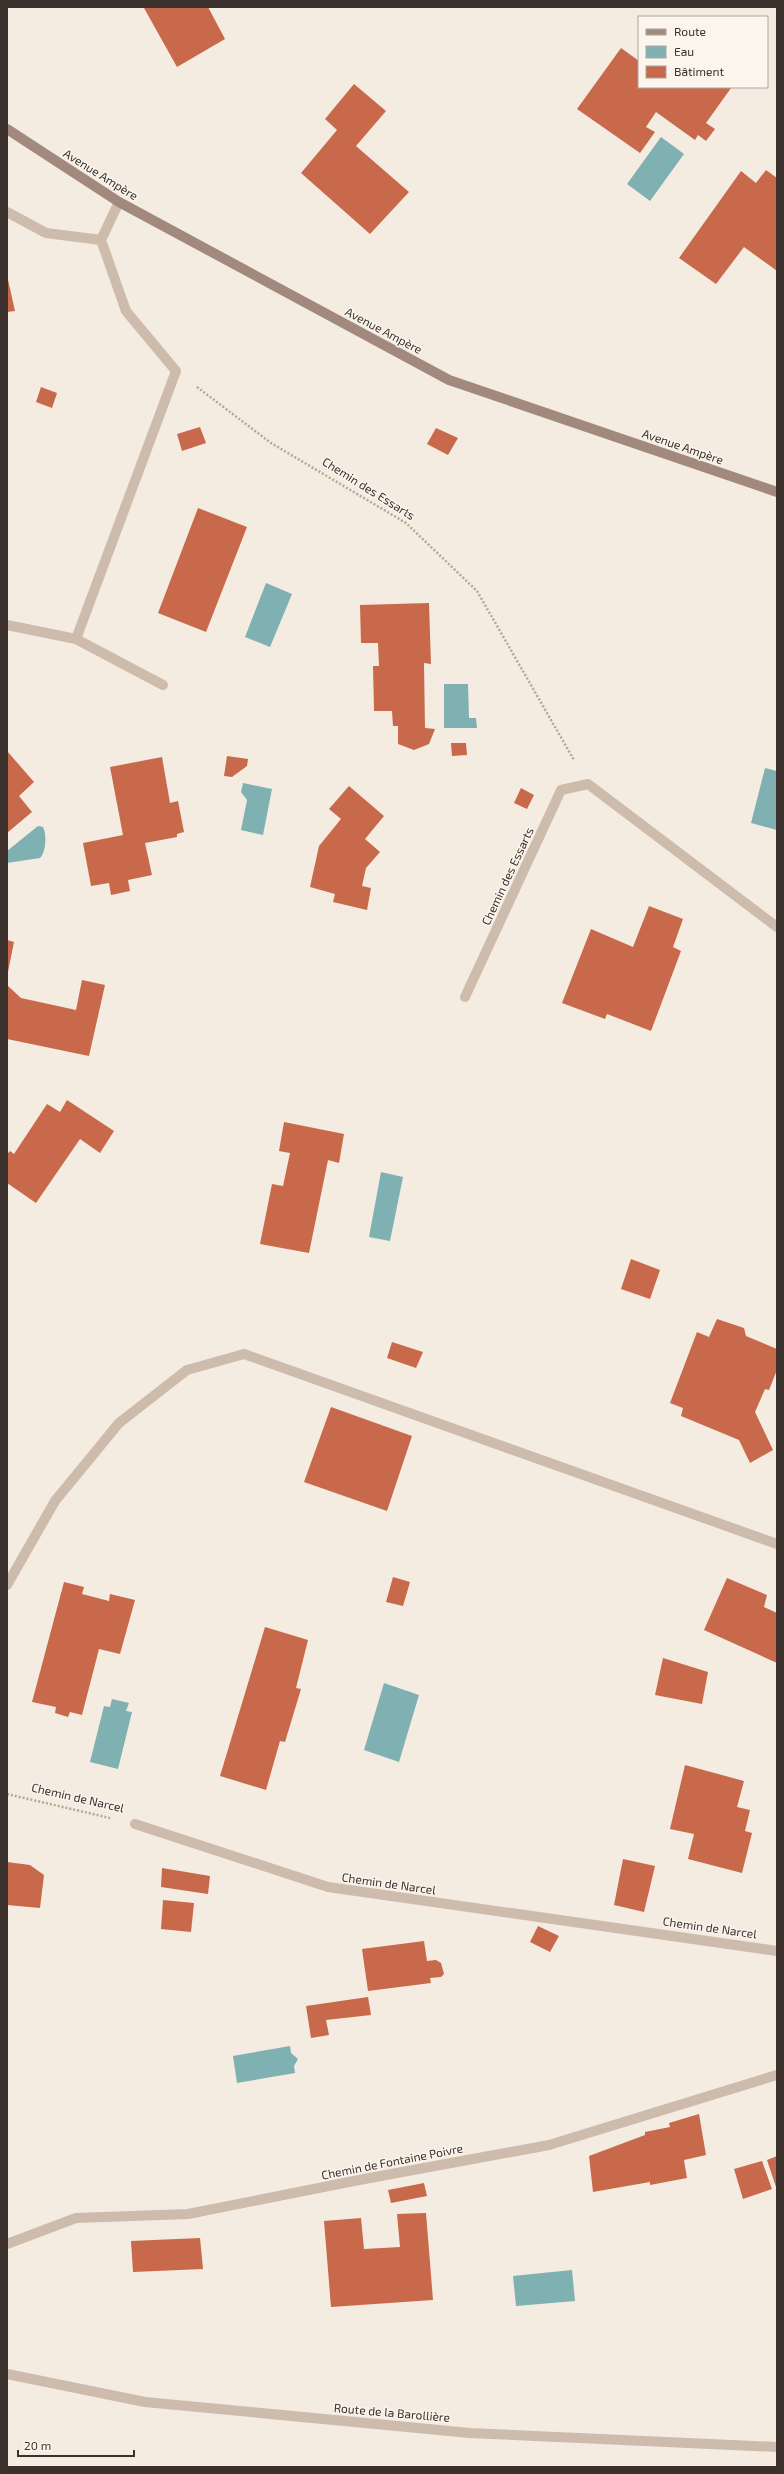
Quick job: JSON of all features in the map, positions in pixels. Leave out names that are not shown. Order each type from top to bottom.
[{"type":"main road","name":"Avenue Ampère","points":[[7,129],[118,202],[449,380],[777,492]]},
{"type":"street","points":[[76,639],[176,371],[126,311],[101,240],[118,202]]},
{"type":"street","points":[[7,212],[46,233],[101,240]]},
{"type":"street","points":[[7,625],[76,639],[163,685]]},
{"type":"street","points":[[588,784],[777,927]]},
{"type":"street","name":"Chemin des Essarts","points":[[465,998],[561,790],[588,784]]},
{"type":"street","points":[[7,1585],[56,1501],[119,1423],[187,1370],[244,1354],[777,1544]]},
{"type":"street","name":"Chemin de Narcel","points":[[135,1824],[328,1887],[777,1951]]},
{"type":"street","name":"Chemin de Fontaine Poivre","points":[[7,2244],[76,2218],[188,2214],[549,2145],[777,2075]]},
{"type":"street","name":"Route de la Barollière","points":[[7,2374],[146,2402],[470,2433],[777,2447]]},
{"type":"path","name":"Chemin des Essarts","points":[[176,371],[271,443],[406,523],[477,591],[588,784]]},
{"type":"path","name":"Chemin de Narcel","points":[[7,1794],[135,1824]]},
{"type":"water","points":[[661,137],[684,154],[650,201],[627,184]]},
{"type":"water","points":[[266,583],[292,594],[270,647],[245,637]]},
{"type":"water","points":[[444,684],[468,684],[469,718],[476,718],[477,728],[444,728]]},
{"type":"water","points":[[765,768],[777,771],[777,830],[751,823]]},
{"type":"water","points":[[243,783],[272,789],[263,835],[241,830],[247,800],[241,792]]},
{"type":"water","points":[[38,826],[43,827],[45,839],[44,852],[40,858],[7,863],[7,851]]},
{"type":"water","points":[[381,1172],[403,1177],[390,1241],[369,1237]]},
{"type":"water","points":[[384,1683],[419,1695],[399,1762],[364,1750]]},
{"type":"water","points":[[112,1699],[129,1703],[126,1711],[132,1712],[118,1769],[90,1762],[104,1706],[110,1707]]},
{"type":"water","points":[[290,2046],[291,2053],[298,2059],[294,2066],[295,2073],[237,2083],[233,2056]]},
{"type":"water","points":[[572,2270],[575,2301],[516,2306],[513,2276]]},
{"type":"building","points":[[208,7],[225,39],[177,67],[144,8]]},
{"type":"building","points":[[621,48],[638,60],[638,88],[731,88],[706,123],[715,129],[706,141],[698,135],[695,140],[656,112],[646,127],[655,132],[640,153],[577,109]]},
{"type":"building","points":[[354,84],[386,111],[356,146],[409,192],[370,234],[301,173],[337,130],[325,119]]},
{"type":"building","points":[[766,170],[777,178],[777,271],[744,247],[716,284],[679,258],[741,171],[756,183]]},
{"type":"building","points":[[7,275],[15,311],[7,312]]},
{"type":"building","points":[[41,387],[57,393],[52,408],[36,402]]},
{"type":"building","points":[[200,427],[206,443],[182,451],[177,434]]},
{"type":"building","points":[[436,428],[458,438],[448,455],[427,444]]},
{"type":"building","points":[[198,508],[247,527],[206,632],[158,613]]},
{"type":"building","points":[[429,603],[431,664],[424,663],[425,728],[435,729],[429,744],[414,750],[398,744],[398,726],[393,726],[392,711],[374,711],[373,666],[379,666],[378,643],[361,643],[360,605]]},
{"type":"building","points":[[451,743],[466,743],[467,755],[452,756]]},
{"type":"building","points":[[7,751],[34,782],[19,796],[32,812],[7,833]]},
{"type":"building","points":[[227,756],[248,759],[247,766],[232,777],[224,776]]},
{"type":"building","points":[[162,757],[170,803],[178,801],[184,832],[177,834],[177,837],[145,843],[152,875],[128,880],[130,891],[111,895],[109,883],[91,886],[83,843],[123,835],[110,767]]},
{"type":"building","points":[[349,786],[384,816],[365,839],[380,852],[366,868],[362,886],[371,888],[367,910],[333,902],[335,894],[310,887],[319,846],[341,819],[329,809]]},
{"type":"building","points":[[521,788],[534,795],[527,809],[514,803]]},
{"type":"building","points":[[649,906],[683,919],[673,947],[681,951],[651,1031],[607,1014],[605,1019],[562,1003],[591,929],[633,947]]},
{"type":"building","points":[[7,940],[14,942],[8,972],[7,972]]},
{"type":"building","points":[[82,980],[105,985],[89,1056],[7,1039],[7,985],[21,998],[76,1010]]},
{"type":"building","points":[[67,1100],[114,1131],[100,1153],[80,1139],[36,1203],[7,1183],[7,1154],[10,1151],[14,1154],[47,1104],[60,1112]]},
{"type":"building","points":[[284,1122],[344,1134],[339,1163],[328,1160],[309,1253],[260,1244],[272,1184],[283,1186],[290,1153],[279,1151]]},
{"type":"building","points":[[631,1259],[660,1270],[650,1299],[621,1289]]},
{"type":"building","points":[[717,1319],[744,1328],[746,1336],[777,1349],[777,1370],[769,1390],[765,1389],[755,1412],[773,1450],[750,1463],[739,1440],[681,1416],[683,1408],[670,1403],[697,1332],[709,1337]]},
{"type":"building","points":[[392,1342],[423,1352],[416,1368],[387,1358]]},
{"type":"building","points":[[331,1407],[412,1436],[387,1511],[304,1482]]},
{"type":"building","points":[[393,1577],[410,1582],[403,1606],[386,1602]]},
{"type":"building","points":[[727,1578],[767,1595],[764,1607],[777,1613],[777,1663],[704,1630]]},
{"type":"building","points":[[64,1582],[84,1587],[82,1594],[109,1601],[110,1594],[135,1600],[120,1654],[99,1649],[82,1715],[70,1712],[68,1717],[55,1713],[56,1707],[32,1702]]},
{"type":"building","points":[[265,1627],[308,1640],[296,1688],[301,1689],[285,1742],[280,1741],[266,1790],[220,1776]]},
{"type":"building","points":[[663,1658],[708,1672],[702,1704],[655,1695]]},
{"type":"building","points":[[685,1765],[744,1781],[737,1807],[750,1810],[745,1831],[752,1833],[742,1873],[688,1859],[694,1834],[670,1829]]},
{"type":"building","points":[[623,1859],[655,1866],[644,1912],[614,1905]]},
{"type":"building","points":[[7,1862],[30,1865],[44,1875],[40,1908],[7,1905]]},
{"type":"building","points":[[162,1868],[210,1876],[208,1894],[161,1887]]},
{"type":"building","points":[[163,1900],[194,1903],[191,1932],[161,1929]]},
{"type":"building","points":[[538,1926],[559,1936],[550,1952],[530,1942]]},
{"type":"building","points":[[424,1941],[427,1961],[436,1960],[441,1963],[444,1974],[441,1977],[430,1978],[431,1983],[368,1991],[362,1949]]},
{"type":"building","points":[[368,1997],[371,2015],[326,2020],[329,2035],[311,2038],[306,2006]]},
{"type":"building","points":[[699,2114],[706,2155],[684,2160],[687,2178],[650,2185],[650,2182],[593,2192],[589,2156],[645,2135],[645,2132],[670,2127],[669,2123]]},
{"type":"building","points":[[777,2156],[777,2190],[767,2160]]},
{"type":"building","points":[[762,2161],[772,2189],[743,2199],[734,2169]]},
{"type":"building","points":[[424,2183],[427,2196],[391,2203],[388,2190]]},
{"type":"building","points":[[426,2213],[433,2300],[331,2307],[324,2221],[361,2218],[364,2249],[400,2247],[397,2214]]},
{"type":"building","points":[[200,2238],[203,2269],[133,2272],[131,2241]]}]
